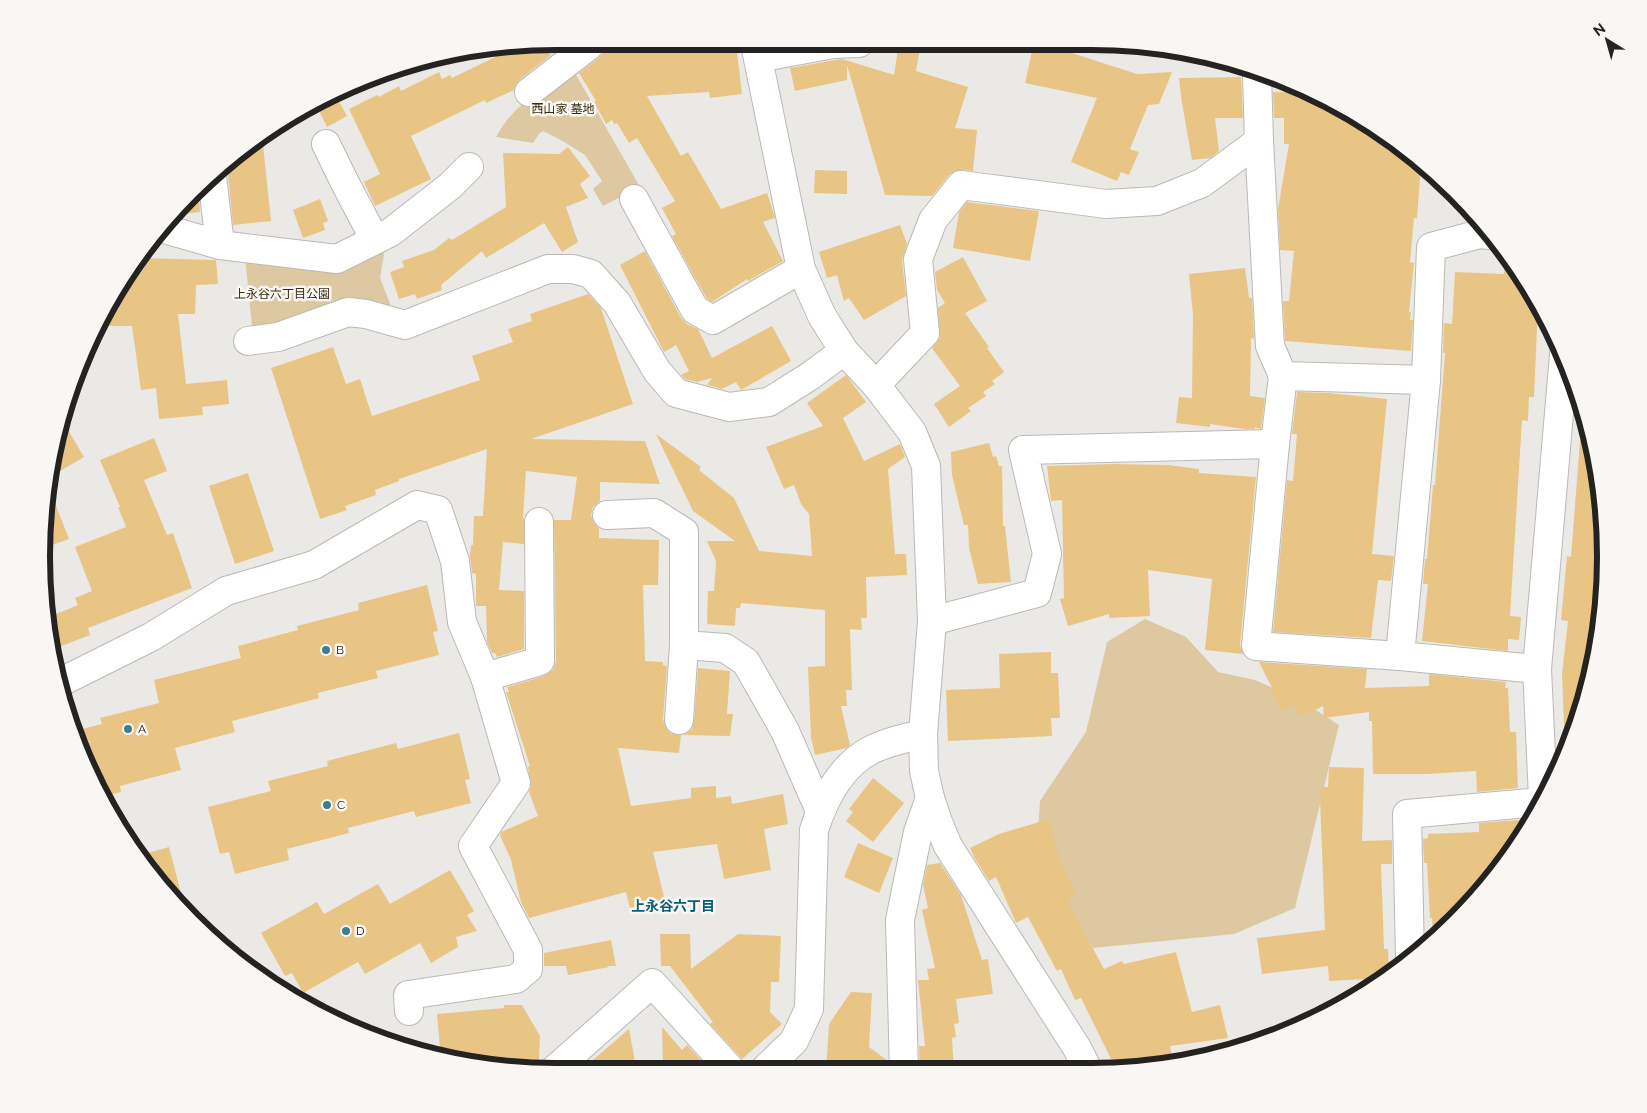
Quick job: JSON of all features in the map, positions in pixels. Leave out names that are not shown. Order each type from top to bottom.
[{"type":"street","points":[[529,92],[584,50]]},
{"type":"street","points":[[757,51],[801,270],[822,316],[844,351],[876,385],[912,432],[926,466],[932,621],[923,734],[924,771],[930,798],[948,846],[1078,1048],[1085,1063]]},
{"type":"street","points":[[1257,79],[1270,346],[1283,376],[1274,444],[1256,646],[1400,656],[1538,669]]},
{"type":"street","points":[[876,385],[925,333],[918,259],[932,220],[961,185],[1106,204],[1156,201],[1202,183],[1259,141]]},
{"type":"street","points":[[326,144],[375,240]]},
{"type":"street","points":[[170,230],[220,244],[337,259],[391,232],[450,186],[469,167]]},
{"type":"street","points":[[213,185],[220,244]]},
{"type":"street","points":[[634,199],[695,310],[713,320],[801,270]]},
{"type":"street","points":[[1400,656],[1426,380],[1431,247],[1480,234]]},
{"type":"street","points":[[248,341],[278,337],[348,312],[366,314],[405,325],[548,270],[573,269],[590,274],[618,303],[657,371],[676,393],[729,407],[769,402],[810,376],[844,351]]},
{"type":"street","points":[[1543,785],[1538,669],[1562,374]]},
{"type":"street","points":[[1283,376],[1426,380]]},
{"type":"street","points":[[932,621],[1037,592],[1047,554],[1023,450],[1274,444]]},
{"type":"street","points":[[65,680],[151,638],[226,591],[314,565],[417,505],[438,510],[455,560],[462,622],[485,677],[516,782],[474,846],[528,950],[528,969],[516,979],[408,995],[408,1011]]},
{"type":"street","points":[[607,515],[654,513],[684,532],[684,645],[679,720]]},
{"type":"street","points":[[485,677],[540,661],[539,522]]},
{"type":"street","points":[[684,645],[725,648],[746,662],[785,731],[820,811]]},
{"type":"street","points":[[772,1063],[794,1042],[809,1009],[814,830],[820,811],[834,784],[852,764],[870,751],[890,742],[923,734]]},
{"type":"street","points":[[904,1063],[900,920],[918,832],[930,798]]},
{"type":"street","points":[[1410,949],[1407,814],[1533,803]]},
{"type":"street","points":[[564,1063],[652,983],[725,1063]]},
{"type":"green space","name":"西山家 墓地","points":[[571,66],[640,187],[603,206],[593,189],[602,181],[585,155],[543,131],[533,143],[496,137],[520,106]]},
{"type":"green space","name":"上永谷六丁目公園","points":[[380,246],[384,254],[380,278],[393,311],[253,336],[245,257]]},
{"type":"green space","points":[[1145,619],[1186,637],[1218,672],[1255,680],[1300,700],[1339,725],[1295,908],[1234,934],[1093,948],[1036,859],[1040,801],[1086,732],[1107,642]]},
{"type":"building","points":[[545,50],[551,55],[519,80],[514,90],[486,103],[485,100],[411,136],[431,179],[375,206],[364,182],[380,174],[349,109],[377,95],[379,97],[399,86],[401,91],[439,72],[442,79],[450,75],[452,78],[504,53]]},
{"type":"building","points":[[607,50],[737,50],[742,94],[710,98],[709,92],[647,96],[681,156],[688,152],[721,209],[767,193],[775,218],[763,222],[783,261],[748,281],[747,279],[712,302],[707,299],[672,236],[676,234],[662,208],[675,201],[637,138],[629,143],[617,123],[614,124],[612,120],[606,124],[594,102],[596,101],[579,73]]},
{"type":"building","points":[[898,50],[920,50],[916,71],[968,87],[955,128],[977,130],[973,171],[955,171],[949,175],[932,196],[885,195],[847,65],[847,80],[795,91],[790,68],[842,59],[894,75]]},
{"type":"building","points":[[1032,50],[1072,50],[1072,53],[1137,74],[1172,72],[1159,104],[1148,105],[1130,149],[1139,152],[1129,175],[1121,172],[1117,181],[1071,162],[1097,98],[1025,83]]},
{"type":"building","points":[[1241,77],[1243,118],[1215,118],[1219,151],[1210,158],[1192,160],[1179,78]]},
{"type":"building","points":[[1273,92],[1292,92],[1315,102],[1372,135],[1420,173],[1417,218],[1414,218],[1410,262],[1414,263],[1409,312],[1411,312],[1410,320],[1413,320],[1411,351],[1285,341],[1283,301],[1289,301],[1294,251],[1280,250],[1278,209],[1289,144],[1284,144],[1284,118],[1274,118]]},
{"type":"building","points":[[338,100],[347,116],[327,127],[318,110]]},
{"type":"building","points":[[263,144],[271,221],[233,225],[227,172]]},
{"type":"building","points":[[568,147],[590,176],[580,184],[588,198],[566,207],[578,242],[562,252],[544,223],[486,258],[482,251],[441,285],[442,290],[417,299],[415,294],[399,299],[390,272],[404,267],[402,261],[434,250],[449,238],[452,240],[506,207],[503,153],[559,154]]},
{"type":"building","points":[[815,170],[847,171],[847,194],[814,193]]},
{"type":"building","points":[[199,197],[200,212],[184,214]]},
{"type":"building","points":[[320,199],[328,221],[323,223],[325,230],[303,238],[293,210]]},
{"type":"building","points":[[967,202],[1039,211],[1030,261],[953,248],[959,212]]},
{"type":"building","points":[[900,225],[907,244],[902,260],[906,296],[864,320],[849,298],[844,301],[837,275],[827,278],[819,252]]},
{"type":"building","points":[[645,251],[681,318],[687,324],[698,329],[712,358],[772,326],[791,361],[741,390],[736,382],[722,389],[707,385],[712,378],[697,382],[685,379],[681,375],[689,371],[676,345],[664,352],[620,265]]},
{"type":"building","points":[[963,257],[987,301],[965,313],[1004,372],[992,381],[995,384],[983,392],[986,396],[968,408],[971,411],[949,427],[934,404],[960,386],[932,348],[940,338],[938,308],[945,303],[937,290],[935,272]]},
{"type":"building","points":[[147,258],[216,260],[218,284],[196,285],[195,314],[178,314],[186,384],[227,380],[229,404],[202,407],[203,415],[159,419],[156,388],[141,390],[132,326],[105,326],[135,275]]},
{"type":"building","points":[[1504,265],[1537,318],[1534,397],[1529,397],[1528,421],[1522,420],[1510,616],[1521,617],[1519,640],[1508,639],[1508,651],[1422,641],[1428,584],[1423,584],[1433,485],[1435,485],[1445,353],[1443,353],[1444,323],[1452,324],[1455,272],[1504,274]]},
{"type":"building","points":[[1245,268],[1249,298],[1252,298],[1254,339],[1251,338],[1250,396],[1265,398],[1261,429],[1255,427],[1255,429],[1244,429],[1210,424],[1210,427],[1176,423],[1179,397],[1192,398],[1193,315],[1189,274]]},
{"type":"building","points":[[588,294],[601,308],[633,404],[531,439],[645,441],[660,484],[600,482],[600,501],[593,507],[591,515],[594,523],[599,528],[599,538],[659,540],[658,585],[643,585],[645,661],[663,662],[663,665],[667,666],[663,719],[670,733],[681,735],[679,753],[618,748],[631,806],[691,798],[691,788],[716,786],[716,798],[731,796],[732,804],[783,794],[788,824],[764,829],[771,870],[724,879],[717,844],[653,852],[665,901],[630,909],[626,892],[529,918],[521,902],[511,860],[500,835],[501,832],[538,816],[529,792],[531,785],[528,767],[530,766],[506,692],[509,692],[507,687],[544,676],[553,670],[556,661],[554,520],[571,520],[577,477],[526,471],[523,518],[524,544],[503,542],[499,590],[524,591],[524,649],[497,657],[495,653],[492,653],[487,642],[486,606],[476,606],[476,574],[472,573],[470,556],[471,545],[473,545],[474,516],[483,516],[487,449],[399,479],[399,481],[375,490],[376,495],[345,506],[347,510],[320,519],[271,368],[333,347],[346,384],[360,379],[372,416],[480,380],[472,356],[513,342],[508,329],[532,321],[530,314]]},
{"type":"building","points":[[846,375],[866,402],[843,418],[864,461],[900,444],[905,457],[888,469],[895,554],[906,554],[907,575],[866,577],[867,618],[861,618],[862,630],[850,629],[852,690],[846,690],[847,706],[841,706],[850,745],[847,748],[815,755],[811,737],[808,667],[825,666],[825,610],[741,603],[740,608],[736,608],[735,626],[707,624],[708,591],[714,591],[716,561],[707,541],[735,541],[693,511],[656,434],[701,467],[699,470],[734,498],[759,551],[812,556],[809,514],[801,504],[794,485],[784,489],[766,447],[823,426],[807,403]]},
{"type":"building","points":[[1297,392],[1387,399],[1372,554],[1394,556],[1391,581],[1378,580],[1371,638],[1273,632],[1287,480],[1293,481],[1297,434],[1292,434]]},
{"type":"building","points":[[67,427],[84,457],[57,473]]},
{"type":"building","points":[[1581,429],[1593,490],[1597,556],[1596,590],[1593,623],[1580,688],[1564,733],[1562,674],[1568,621],[1561,620],[1567,556],[1571,557]]},
{"type":"building","points":[[154,438],[167,471],[144,480],[167,535],[173,533],[192,588],[88,628],[90,635],[59,647],[53,615],[78,605],[75,598],[92,591],[75,547],[126,527],[118,507],[120,507],[100,460]]},
{"type":"building","points":[[989,443],[993,457],[996,456],[999,466],[1002,466],[1003,526],[1005,526],[1011,582],[978,584],[969,548],[968,525],[964,525],[952,475],[951,452]]},
{"type":"building","points":[[1168,465],[1199,469],[1199,473],[1256,477],[1240,645],[1243,654],[1205,650],[1212,579],[1148,570],[1150,616],[1109,618],[1109,614],[1068,626],[1060,599],[1064,598],[1062,500],[1051,501],[1047,466]]},
{"type":"building","points":[[248,473],[274,551],[235,564],[209,486]]},
{"type":"building","points":[[53,498],[69,539],[50,546]]},
{"type":"building","points":[[427,585],[438,631],[433,632],[439,655],[376,671],[378,678],[318,693],[319,698],[232,721],[235,732],[175,748],[181,770],[120,786],[121,792],[110,795],[81,729],[102,724],[100,718],[159,703],[154,680],[241,658],[238,646],[298,630],[297,626],[359,610],[358,603]]},
{"type":"building","points":[[1051,652],[1051,673],[1058,673],[1060,718],[1051,718],[1052,736],[948,741],[946,690],[1000,688],[999,654]]},
{"type":"building","points":[[1259,662],[1367,669],[1365,688],[1429,686],[1429,674],[1506,682],[1505,688],[1508,688],[1510,732],[1516,732],[1518,788],[1477,792],[1476,771],[1427,774],[1373,774],[1372,721],[1369,721],[1369,712],[1324,718],[1323,706],[1300,718],[1294,705],[1281,711]]},
{"type":"building","points":[[698,668],[730,671],[727,714],[733,714],[730,736],[682,735],[692,729],[694,722]]},
{"type":"building","name":"C","points":[[459,733],[470,779],[465,780],[471,803],[416,817],[414,811],[348,828],[349,833],[287,849],[289,860],[235,874],[229,852],[220,854],[208,807],[271,791],[268,781],[328,766],[327,761],[396,743],[398,749]]},
{"type":"building","points":[[1329,767],[1364,768],[1362,841],[1392,840],[1392,864],[1381,864],[1384,949],[1388,949],[1389,966],[1371,979],[1329,981],[1328,966],[1262,974],[1257,938],[1325,930],[1320,798],[1321,787],[1328,787]]},
{"type":"building","points":[[873,778],[904,803],[873,842],[846,821],[853,812],[849,809]]},
{"type":"building","points":[[1049,819],[1059,857],[1076,896],[1067,900],[1104,969],[1122,961],[1124,964],[1176,952],[1192,1012],[1220,1005],[1228,1038],[1170,1046],[1172,1056],[1113,1062],[1081,998],[1075,1000],[1061,969],[1057,971],[1028,917],[1016,923],[996,877],[989,881],[974,857],[970,848],[999,834]]},
{"type":"building","points":[[1520,820],[1520,824],[1492,865],[1449,915],[1433,929],[1432,918],[1430,918],[1427,863],[1424,863],[1423,839],[1428,838],[1428,834],[1479,832],[1479,823]]},
{"type":"building","points":[[858,843],[893,858],[879,893],[844,877]]},
{"type":"building","points":[[169,847],[182,897],[155,865],[146,853]]},
{"type":"building","points":[[940,863],[961,895],[982,960],[988,959],[993,994],[956,999],[959,1023],[954,1024],[956,1037],[952,1038],[954,1063],[920,1063],[919,1046],[925,1046],[918,980],[929,980],[927,969],[935,968],[922,910],[928,908],[923,885],[927,865]]},
{"type":"building","name":"D","points":[[450,870],[474,911],[467,915],[477,931],[456,937],[458,947],[431,963],[420,943],[365,974],[358,962],[303,993],[292,973],[285,976],[261,933],[317,902],[324,914],[378,884],[390,904]]},
{"type":"building","points":[[660,934],[690,934],[691,969],[738,934],[781,936],[779,982],[771,982],[770,1012],[782,1024],[742,1059],[710,1024],[713,1022],[670,966],[661,966]]},
{"type":"building","points":[[611,940],[616,966],[607,966],[609,967],[568,975],[566,966],[544,966],[544,953]]},
{"type":"building","points":[[851,992],[872,993],[869,1047],[888,1061],[888,1063],[827,1063],[829,1024]]},
{"type":"building","points":[[504,1005],[522,1005],[540,1036],[539,1060],[482,1057],[445,1050],[445,1048],[440,1049],[437,1014],[504,1008]]},
{"type":"building","points":[[662,1027],[682,1050],[687,1045],[704,1063],[663,1063]]},
{"type":"building","points":[[629,1029],[635,1063],[589,1063]]},
{"type":"place","name":"B","points":[[326,650]]},
{"type":"place","name":"A","points":[[128,729]]},
{"type":"place","name":"C","points":[[327,805]]},
{"type":"place","name":"D","points":[[346,931]]},
{"type":"district","name":"上永谷六丁目","points":[[673,906]]}]
